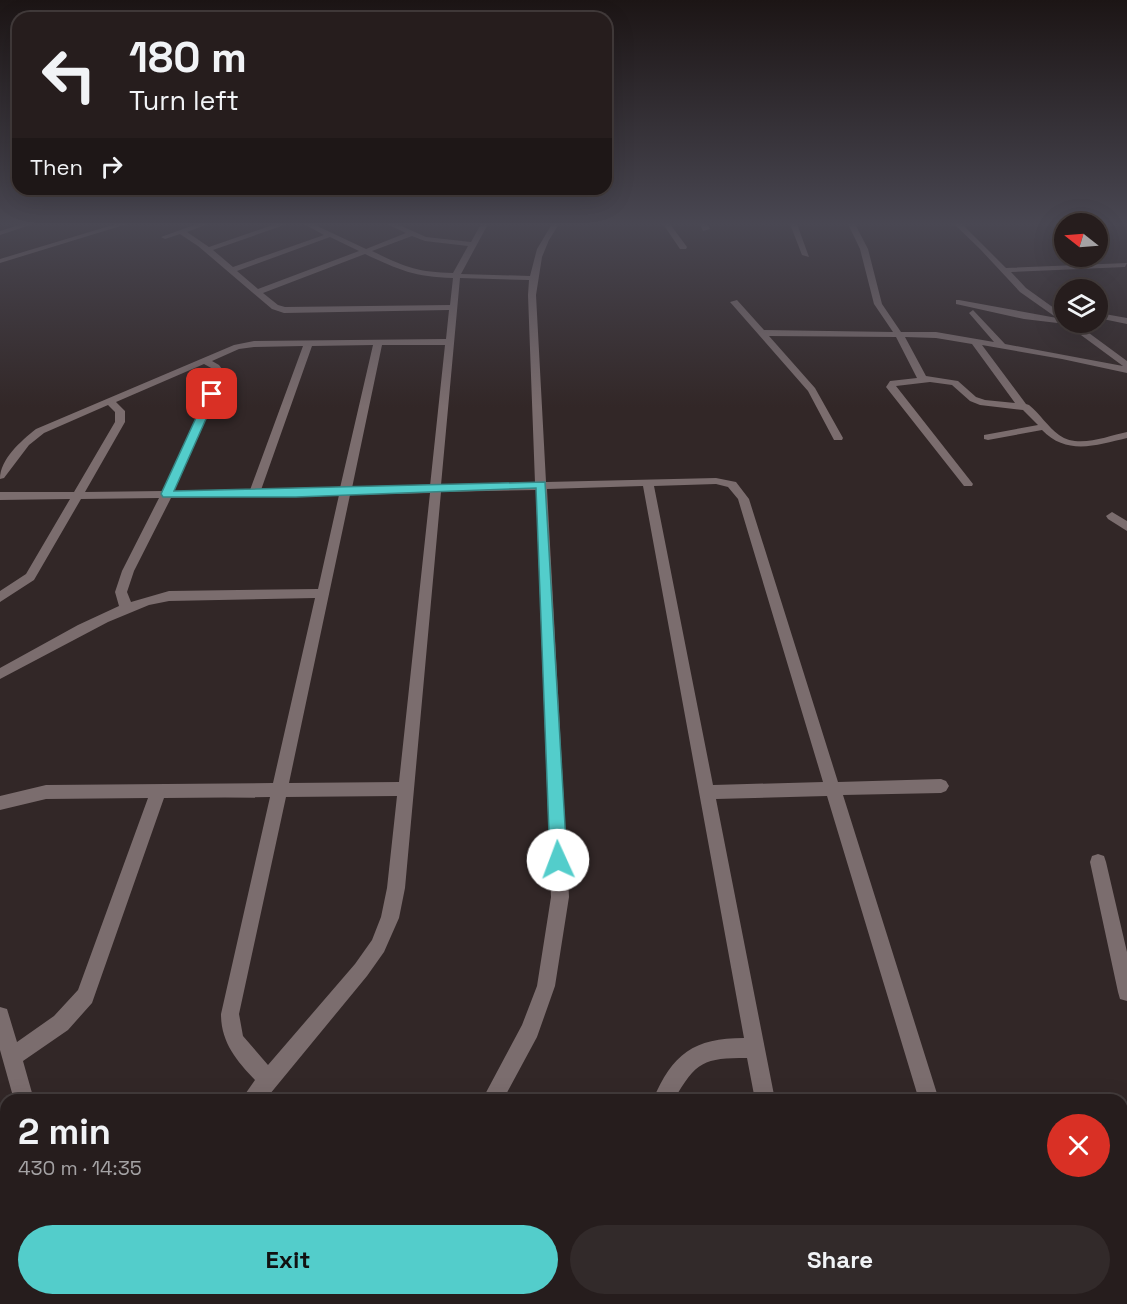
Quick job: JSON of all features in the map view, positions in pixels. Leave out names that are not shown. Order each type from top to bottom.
[{"type":"street","points":[[249,285],[275,307],[284,310],[453,307]]},
{"type":"street","points":[[257,292],[276,285]]},
{"type":"street","points":[[256,1094],[378,946],[390,918],[396,888],[433,488],[455,285]]},
{"type":"street","points":[[495,1094],[530,1030],[546,986],[560,897],[533,285]]},
{"type":"street","points":[[873,285],[878,304],[899,334],[919,374],[927,380]]},
{"type":"street","points":[[1019,285],[1054,313]]},
{"type":"street","points":[[959,302],[1054,320]]},
{"type":"street","points":[[734,303],[812,390],[838,438]]},
{"type":"street","points":[[974,313],[1002,346]]},
{"type":"street","points":[[1108,318],[1127,321]]},
{"type":"street","points":[[762,333],[936,335],[974,340],[1127,370]]},
{"type":"street","points":[[1082,333],[1127,365]]},
{"type":"street","points":[[974,340],[1022,406],[1059,440],[1074,444],[1127,435]]},
{"type":"street","points":[[0,476],[32,437],[47,427],[245,345],[449,342]]},
{"type":"street","points":[[268,1078],[235,1042],[230,1028],[279,791],[378,343]]},
{"type":"street","points":[[254,494],[308,344]]},
{"type":"street","points":[[126,608],[121,592],[128,571],[167,494],[221,374],[216,367],[205,361]]},
{"type":"street","points":[[968,484],[891,387],[893,383],[927,380],[955,383],[973,399],[983,403],[1022,406]]},
{"type":"street","points":[[0,597],[30,577],[120,422],[120,411],[108,402]]},
{"type":"street","points":[[988,437],[1045,428]]},
{"type":"street","points":[[0,496],[254,494],[648,482],[716,481],[732,484],[738,489],[927,1094]]},
{"type":"street","points":[[648,482],[764,1094]]},
{"type":"street","points":[[1112,516],[1127,527]]},
{"type":"street","points":[[0,674],[126,608],[169,596],[323,594]]},
{"type":"street","points":[[707,792],[941,786]]},
{"type":"street","points":[[0,803],[46,792],[405,789]]},
{"type":"street","points":[[12,1057],[52,1032],[74,1013],[85,996],[158,792]]},
{"type":"street","points":[[1098,862],[1127,992]]},
{"type":"street","points":[[0,1016],[22,1094]]},
{"type":"street","points":[[666,1094],[691,1056],[710,1048],[756,1048]]},
{"type":"route","points":[[212,394],[167,494],[296,493],[541,485],[558,860]]}]
